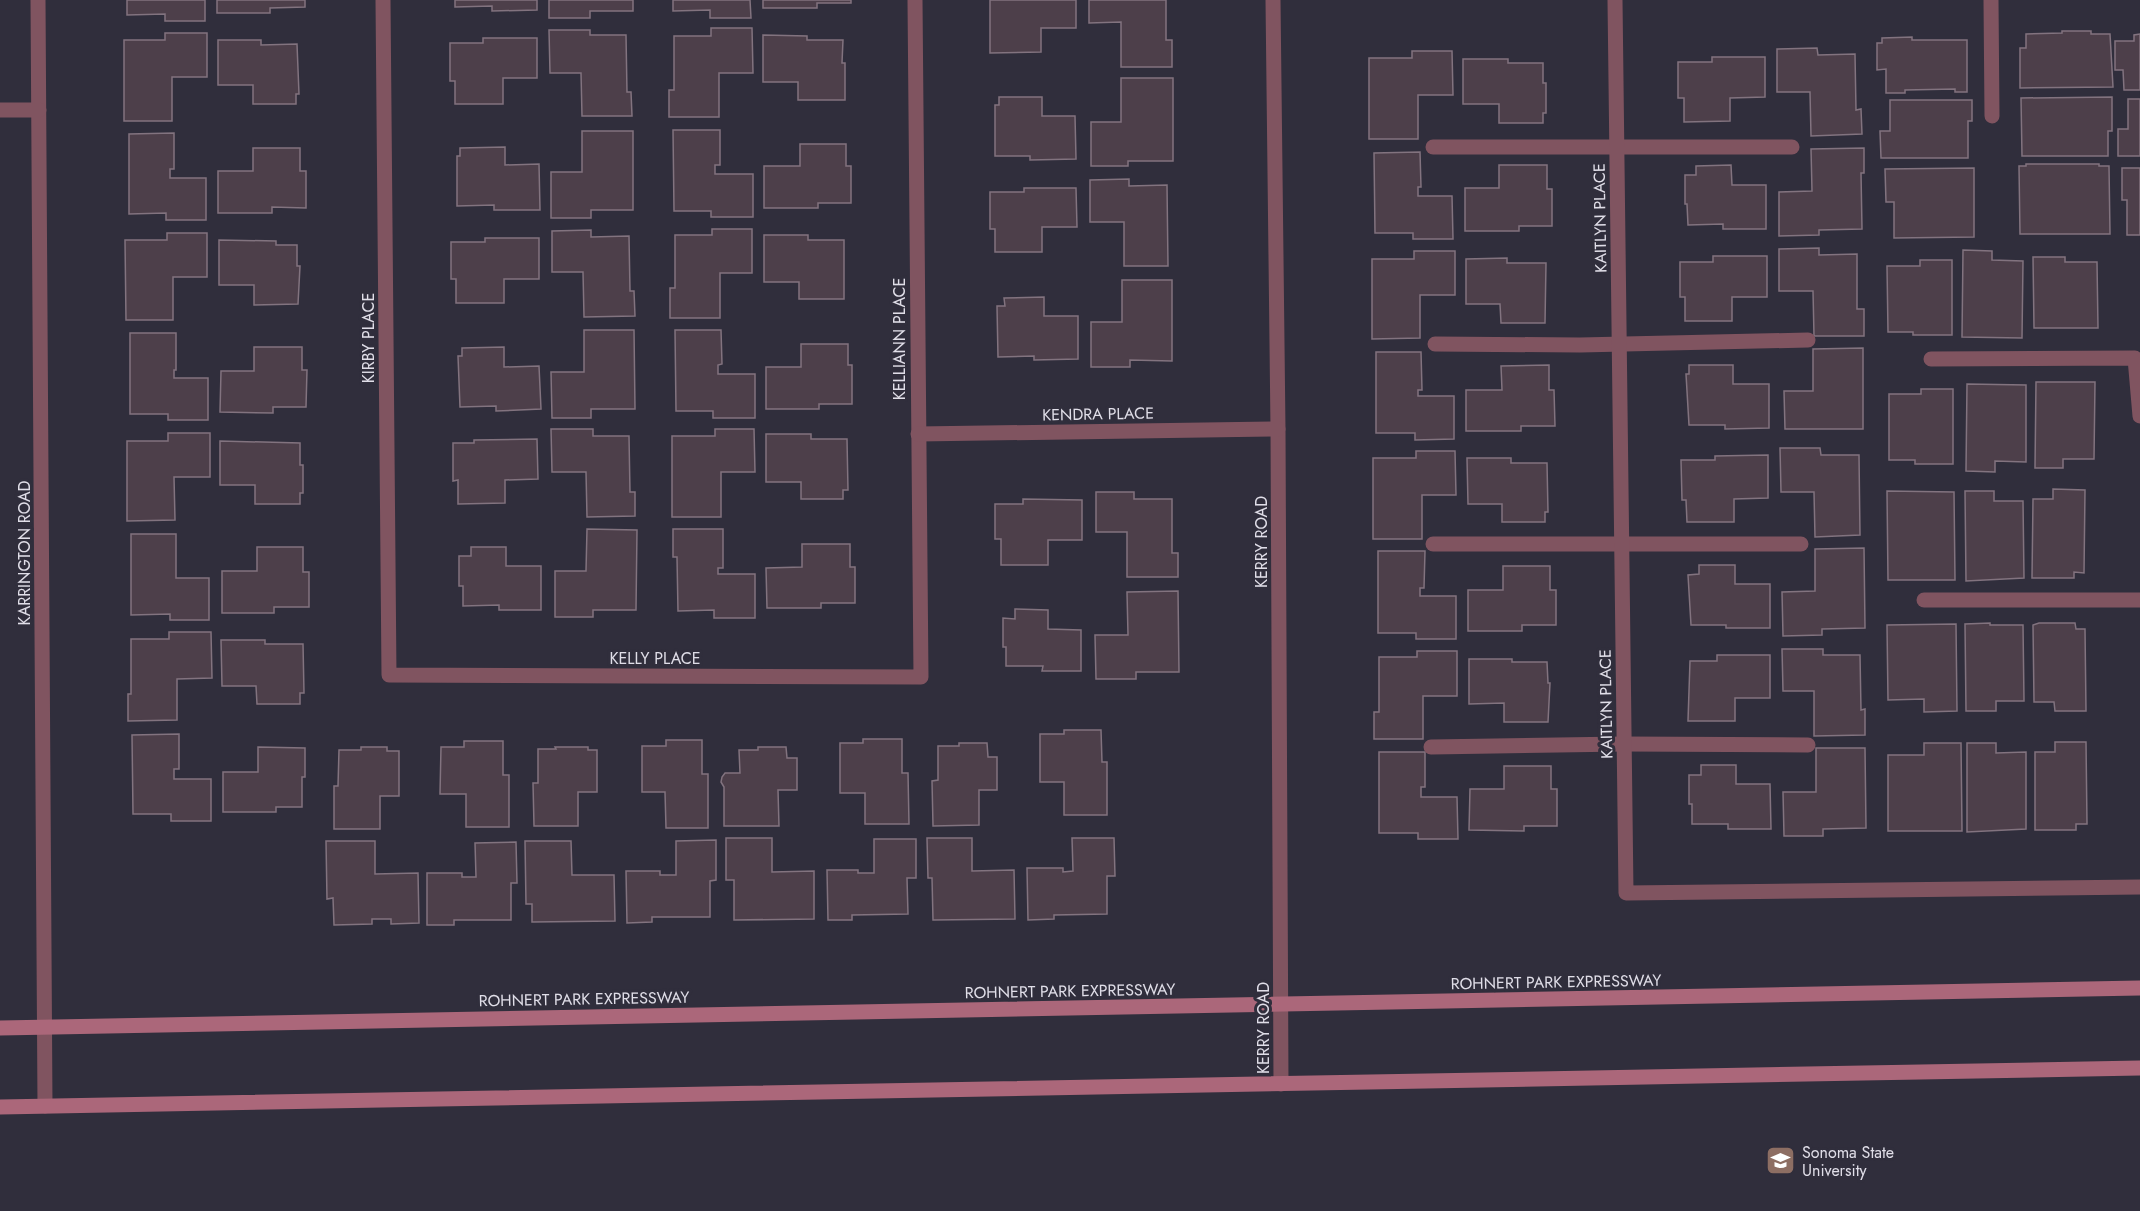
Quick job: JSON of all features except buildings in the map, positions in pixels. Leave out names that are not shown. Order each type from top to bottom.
[{"type":"main road","name":"ROHNERT PARK EXPRESSWAY","points":[[0,1028],[2140,988]]},
{"type":"main road","points":[[0,1107],[2140,1068]]},
{"type":"street","name":"KARRINGTON ROAD","points":[[38,0],[45,1106]]},
{"type":"street","name":"KIRBY PLACE","points":[[383,0],[388,675]]},
{"type":"street","name":"KELLIANN PLACE","points":[[915,0],[921,677]]},
{"type":"street","name":"KERRY ROAD","points":[[1273,0],[1278,429],[1281,1084]]},
{"type":"street","name":"KAITLYN PLACE","points":[[1615,0],[1626,893],[2140,887]]},
{"type":"street","points":[[1990,0],[1992,116]]},
{"type":"street","points":[[0,110],[39,110]]},
{"type":"street","points":[[1433,147],[1792,147]]},
{"type":"street","points":[[1435,344],[1619,345],[1808,340]]},
{"type":"street","points":[[1931,358],[2135,358],[2140,416]]},
{"type":"street","name":"KENDRA PLACE","points":[[918,434],[1278,429]]},
{"type":"street","points":[[1433,544],[1801,544]]},
{"type":"street","points":[[1924,600],[2140,600]]},
{"type":"street","name":"KELLY PLACE","points":[[388,675],[921,677]]},
{"type":"street","points":[[1431,747],[1624,744],[1808,745]]},
{"type":"place","name":"Sonoma State University","points":[[1781,1161]]}]
